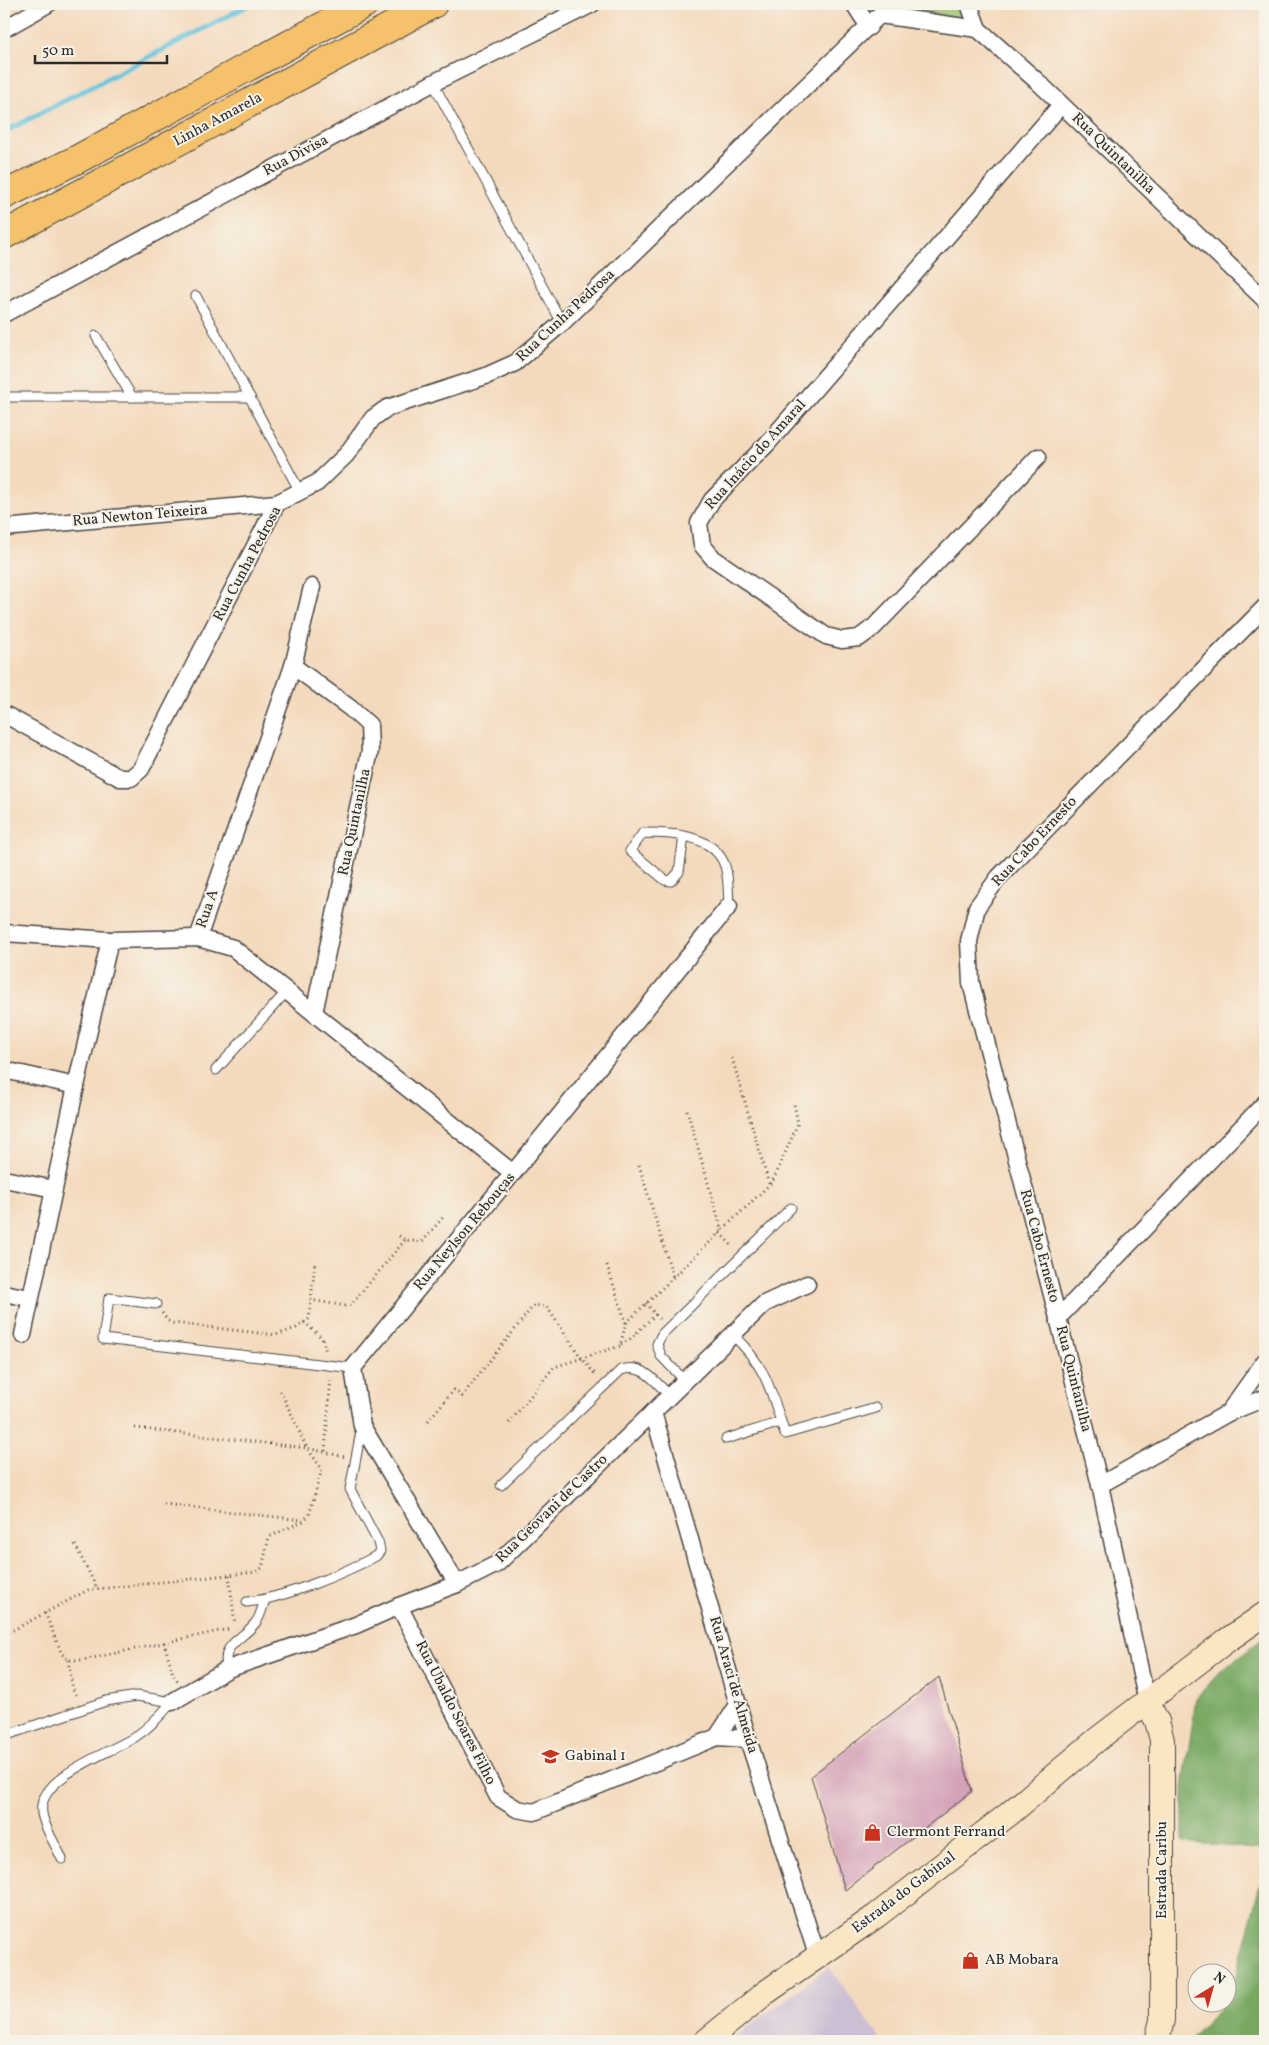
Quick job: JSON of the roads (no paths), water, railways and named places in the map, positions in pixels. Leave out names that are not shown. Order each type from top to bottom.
[{"type":"highway","points":[[4,194],[85,155],[364,4]]},
{"type":"highway","name":"Linha Amarela","points":[[4,236],[433,4]]},
{"type":"main road","name":"Estrada do Gabinal","points":[[706,2041],[765,1993],[817,1955],[876,1916],[1009,1814],[1081,1752],[1226,1641],[1265,1614]]},
{"type":"main road","name":"Estrada Caribu","points":[[1147,1702],[1157,1721],[1162,1740],[1162,2020],[1157,2041]]},
{"type":"street","points":[[4,29],[48,4]]},
{"type":"street","name":"Rua Divisa","points":[[4,314],[433,83],[592,4]]},
{"type":"street","points":[[854,4],[880,15],[978,28]]},
{"type":"street","name":"Rua Quintanilha","points":[[969,4],[978,28],[1061,104],[1265,300]]},
{"type":"street","name":"Rua Cunha Pedrosa","points":[[4,714],[120,778],[131,778],[141,769],[277,504],[317,483],[346,455],[373,418],[387,408],[486,376],[515,363],[562,323],[880,15]]},
{"type":"street","name":"Rua Inácio do Amaral","points":[[1038,457],[986,509],[889,613],[859,638],[842,640],[826,636],[713,558],[702,545],[699,523],[712,500],[767,444],[1061,104]]},
{"type":"street","name":"Rua Newton Teixeira","points":[[4,528],[277,504]]},
{"type":"street","name":"Rua A","points":[[312,587],[293,666],[198,938],[233,948],[514,1174]]},
{"type":"street","name":"Rua Cabo Ernesto","points":[[1058,1318],[971,983],[969,941],[977,907],[999,877],[1265,608]]},
{"type":"street","name":"Rua Quintanilha","points":[[293,666],[350,708],[369,725],[370,751],[314,1013]]},
{"type":"street","name":"Rua Neylson Rebouças","points":[[353,1368],[514,1174],[729,906]]},
{"type":"street","points":[[4,933],[110,940],[198,938]]},
{"type":"street","points":[[23,1335],[76,1086],[110,940]]},
{"type":"street","points":[[4,1070],[76,1086]]},
{"type":"street","name":"Rua Quintanilha","points":[[1147,1702],[1100,1485],[1058,1318],[1265,1103]]},
{"type":"street","points":[[4,1179],[54,1189]]},
{"type":"street","name":"Rua Geovani de Castro","points":[[172,1702],[228,1669],[356,1626],[399,1606],[457,1584],[497,1564],[764,1304],[807,1284]]},
{"type":"street","points":[[4,1293],[30,1298]]},
{"type":"street","points":[[1228,1413],[1265,1361]]},
{"type":"street","points":[[353,1368],[362,1426],[457,1584]]},
{"type":"street","points":[[1100,1485],[1228,1413],[1265,1398]]},
{"type":"street","name":"Rua Araci de Almeida","points":[[654,1412],[748,1739],[817,1955]]},
{"type":"street","name":"Rua Ubaldo Soares Filho","points":[[399,1606],[498,1797],[517,1809],[534,1812],[717,1738],[748,1739]]},
{"type":"street","points":[[717,1738],[738,1705]]},
{"type":"lane","points":[[433,83],[562,323]]},
{"type":"lane","points":[[196,296],[300,492]]},
{"type":"lane","points":[[96,336],[132,397]]},
{"type":"lane","points":[[4,397],[250,397]]},
{"type":"lane","points":[[684,836],[678,872],[671,881],[665,880],[630,851],[643,833],[684,836],[703,842],[711,847],[725,866],[729,906]]},
{"type":"lane","points":[[216,1070],[287,991]]},
{"type":"lane","points":[[686,1382],[661,1356],[658,1344],[662,1334],[792,1208]]},
{"type":"lane","points":[[156,1304],[109,1298],[103,1339],[353,1368]]},
{"type":"lane","points":[[733,1335],[752,1354],[768,1379],[785,1434],[876,1408]]},
{"type":"lane","points":[[501,1485],[621,1370],[632,1367],[645,1371],[670,1396]]},
{"type":"lane","points":[[726,1439],[781,1422]]},
{"type":"lane","points":[[247,1602],[264,1600],[376,1556],[380,1551],[378,1542],[350,1489],[362,1426]]},
{"type":"lane","points":[[228,1669],[225,1660],[227,1651],[235,1640],[256,1623],[264,1600]]},
{"type":"lane","points":[[4,1736],[106,1701],[137,1696],[172,1702],[154,1724],[135,1737],[68,1773],[50,1787],[43,1798],[42,1813],[62,1859]]},
{"type":"waterway","points":[[4,132],[251,4]]},
{"type":"place","name":"Gabinal 1","points":[[551,1756]]},
{"type":"place","name":"Clermont Ferrand","points":[[873,1832]]},
{"type":"place","name":"AB Mobara","points":[[971,1960]]}]
